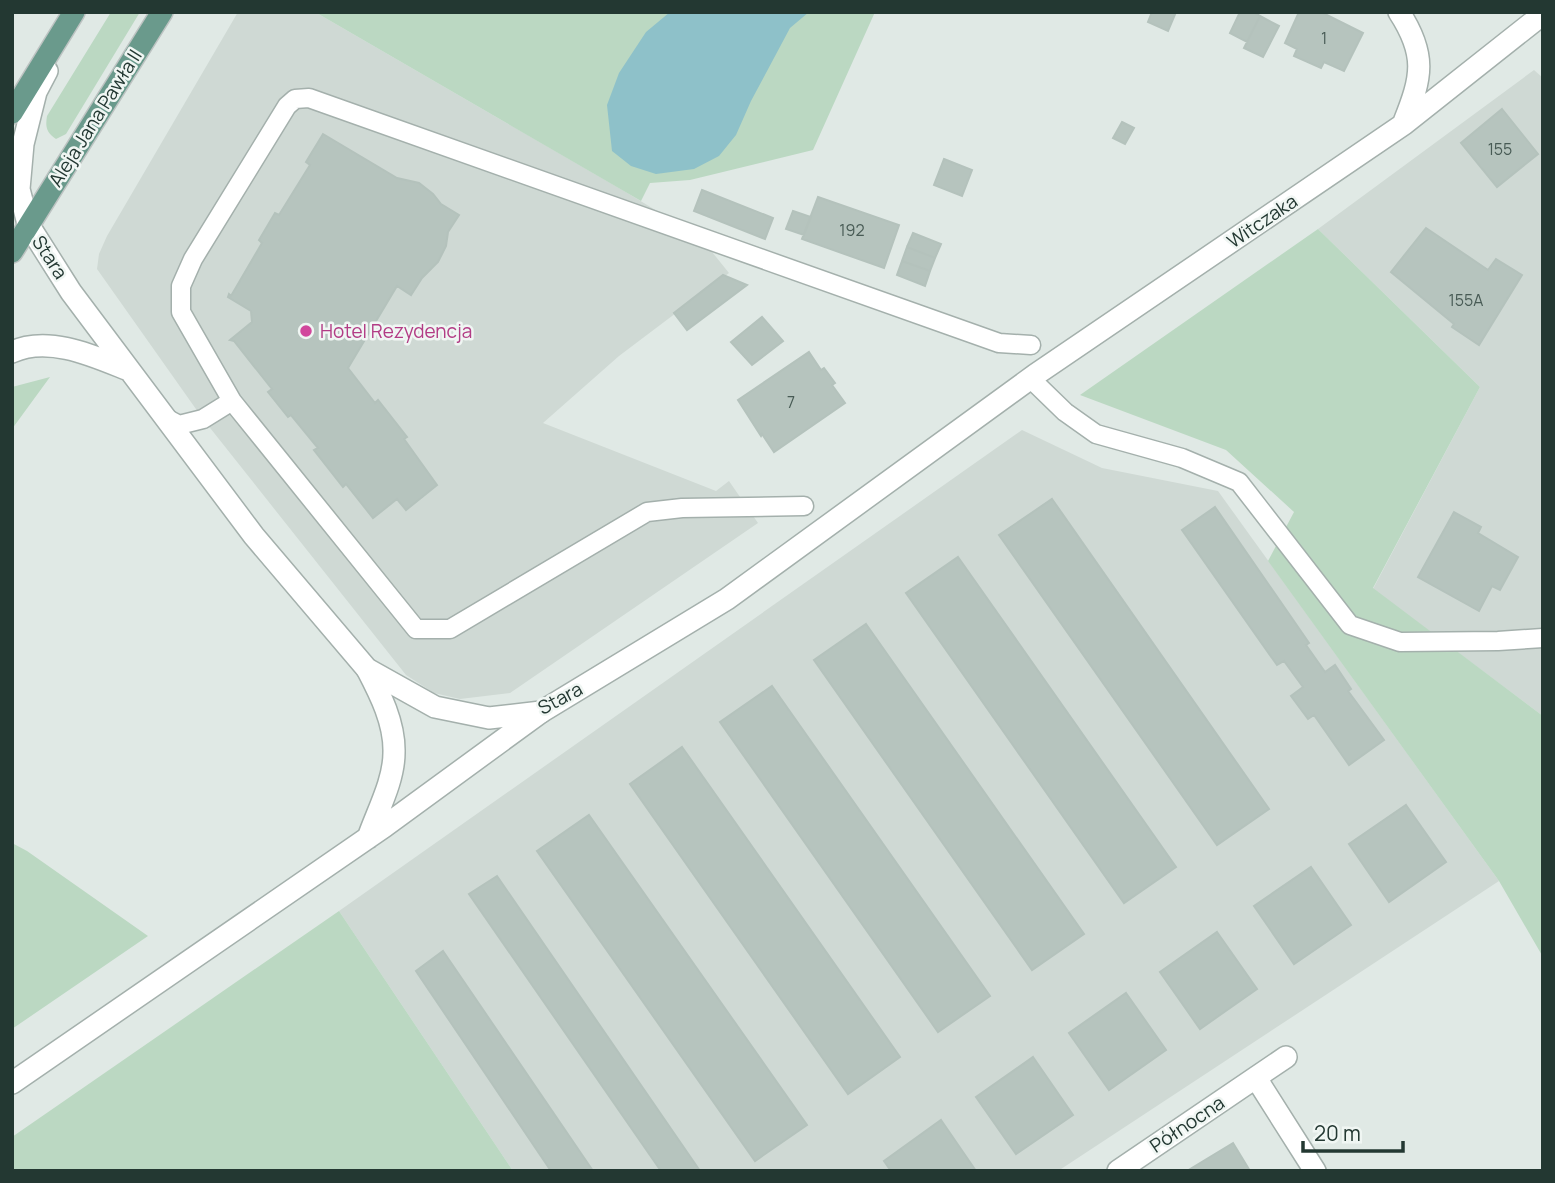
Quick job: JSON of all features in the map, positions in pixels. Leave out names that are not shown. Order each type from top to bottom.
[{"type":"main road","points":[[12,113],[75,12]]},
{"type":"main road","name":"Aleja Jana Pawła II","points":[[12,252],[162,12]]},
{"type":"street","name":"Stara","points":[[75,12],[36,92],[23,144],[19,188],[28,224],[71,292],[254,536],[368,669],[435,706],[489,718],[541,712],[727,599],[1039,373]]},
{"type":"street","points":[[1399,12],[1411,30],[1419,61],[1418,87],[1404,124]]},
{"type":"street","name":"Witczaka","points":[[1039,373],[1404,124],[1543,13]]},
{"type":"street","name":"Stara","points":[[12,352],[48,346],[88,353],[128,370]]},
{"type":"street","points":[[368,669],[386,706],[394,752],[390,774],[368,838]]},
{"type":"street","points":[[12,1083],[368,838],[541,712]]},
{"type":"street","name":"Północna","points":[[1118,1171],[1286,1057]]},
{"type":"street","points":[[1255,1078],[1315,1171]]},
{"type":"lane","points":[[804,506],[682,508],[647,512],[450,629],[416,629],[232,401],[181,312],[181,286],[193,259],[287,106],[295,99],[309,98],[999,343],[1031,345]]},
{"type":"lane","points":[[1039,373],[1065,411],[1096,434],[1182,458],[1239,482],[1350,625],[1399,642],[1543,638]]},
{"type":"lane","points":[[164,417],[178,425],[191,422],[203,419],[232,401]]},
{"type":"shaded area","points":[[238,12],[315,12],[700,237],[729,273],[619,356],[543,423],[716,491],[729,481],[758,523],[510,693],[460,699],[434,693],[406,675],[203,419],[97,269],[99,254],[107,236]]},
{"type":"shaded area","points":[[1534,70],[1543,78],[1543,716],[1373,589],[1480,387],[1318,229]]},
{"type":"shaded area","points":[[1022,430],[1102,468],[1218,491],[1499,881],[1058,1171],[513,1171],[339,911]]},
{"type":"green space","points":[[111,12],[140,12],[66,134],[56,139],[47,130],[47,116]]},
{"type":"green space","points":[[315,12],[875,12],[813,150],[690,180],[650,183],[641,201]]},
{"type":"green space","points":[[1318,229],[1480,387],[1373,588],[1543,716],[1543,957],[1499,881],[1268,561],[1294,512],[1226,450],[1080,395]]},
{"type":"green space","points":[[50,377],[12,429],[12,387]]},
{"type":"green space","points":[[12,843],[148,936],[12,1029]]},
{"type":"green space","points":[[339,911],[513,1171],[12,1171],[12,1137]]},
{"type":"water","points":[[670,12],[809,12],[790,28],[736,135],[719,156],[694,169],[656,174],[631,166],[612,151],[607,105],[619,73],[646,32]]},
{"type":"building","points":[[1152,12],[1176,12],[1168,31],[1148,22]]},
{"type":"building","points":[[1240,12],[1253,12],[1260,16],[1247,42],[1230,33]]},
{"type":"building","points":[[1299,12],[1321,12],[1363,33],[1344,71],[1324,62],[1321,68],[1294,56],[1297,49],[1285,43]]},
{"type":"building","points":[[1260,16],[1279,26],[1263,57],[1244,48]]},
{"type":"building","points":[[1502,109],[1538,154],[1497,187],[1461,143]]},
{"type":"building","points":[[1122,122],[1134,128],[1125,144],[1113,138]]},
{"type":"building","name":"Hotel Rezydencja","points":[[323,134],[397,178],[419,183],[441,204],[459,215],[448,232],[446,246],[438,262],[422,278],[411,295],[397,286],[348,368],[375,403],[378,400],[407,437],[404,439],[437,485],[406,510],[397,499],[373,518],[346,484],[343,487],[314,450],[318,448],[291,415],[288,417],[268,392],[272,389],[234,341],[230,340],[252,322],[251,311],[228,297],[229,294],[231,296],[262,243],[259,240],[275,213],[279,215],[310,165],[306,162]]},
{"type":"building","points":[[944,159],[972,170],[962,196],[934,185]]},
{"type":"building","points":[[702,190],[773,218],[765,239],[694,211]]},
{"type":"building","points":[[818,197],[899,225],[884,268],[802,239]]},
{"type":"building","points":[[793,211],[811,217],[804,235],[786,229]]},
{"type":"building","points":[[1426,228],[1488,270],[1496,259],[1522,275],[1479,345],[1452,327],[1454,324],[1391,272]]},
{"type":"building","points":[[913,233],[941,244],[935,258],[907,247]]},
{"type":"building","points":[[907,247],[935,258],[930,271],[902,261]]},
{"type":"building","points":[[902,261],[930,271],[925,286],[897,275]]},
{"type":"building","points":[[723,275],[747,285],[687,330],[674,313]]},
{"type":"building","points":[[762,317],[783,341],[752,365],[731,342]]},
{"type":"building","points":[[809,352],[821,370],[824,368],[835,383],[832,385],[845,403],[774,452],[738,400]]},
{"type":"building","points":[[1052,499],[1269,809],[1217,845],[999,535]]},
{"type":"building","points":[[1215,507],[1309,643],[1306,645],[1325,672],[1335,665],[1351,689],[1348,691],[1384,740],[1349,765],[1314,715],[1308,719],[1291,696],[1303,687],[1284,661],[1277,665],[1182,530]]},
{"type":"building","points":[[1454,512],[1481,527],[1478,533],[1518,557],[1500,590],[1492,586],[1479,611],[1418,577]]},
{"type":"building","points":[[958,557],[1176,867],[1124,903],[906,593]]},
{"type":"building","points":[[866,624],[1084,934],[1032,970],[814,660]]},
{"type":"building","points":[[772,686],[990,996],[938,1032],[720,722]]},
{"type":"building","points":[[682,747],[900,1057],[848,1094],[630,784]]},
{"type":"building","points":[[1406,805],[1446,862],[1389,902],[1349,844]]},
{"type":"building","points":[[589,815],[807,1125],[755,1161],[537,851]]},
{"type":"building","points":[[1311,867],[1351,925],[1294,964],[1254,906]]},
{"type":"building","points":[[497,876],[700,1171],[661,1171],[469,894]]},
{"type":"building","points":[[1217,932],[1257,989],[1200,1029],[1160,972]]},
{"type":"building","points":[[443,951],[593,1171],[551,1171],[416,971]]},
{"type":"building","points":[[1126,993],[1166,1050],[1109,1090],[1069,1033]]},
{"type":"building","points":[[1033,1057],[1073,1115],[1016,1154],[976,1097]]},
{"type":"building","points":[[941,1120],[976,1171],[891,1171],[884,1161]]},
{"type":"building","points":[[1233,1143],[1250,1171],[1187,1171]]},
{"type":"place","name":"Hotel Rezydencja","points":[[306,331]]}]
